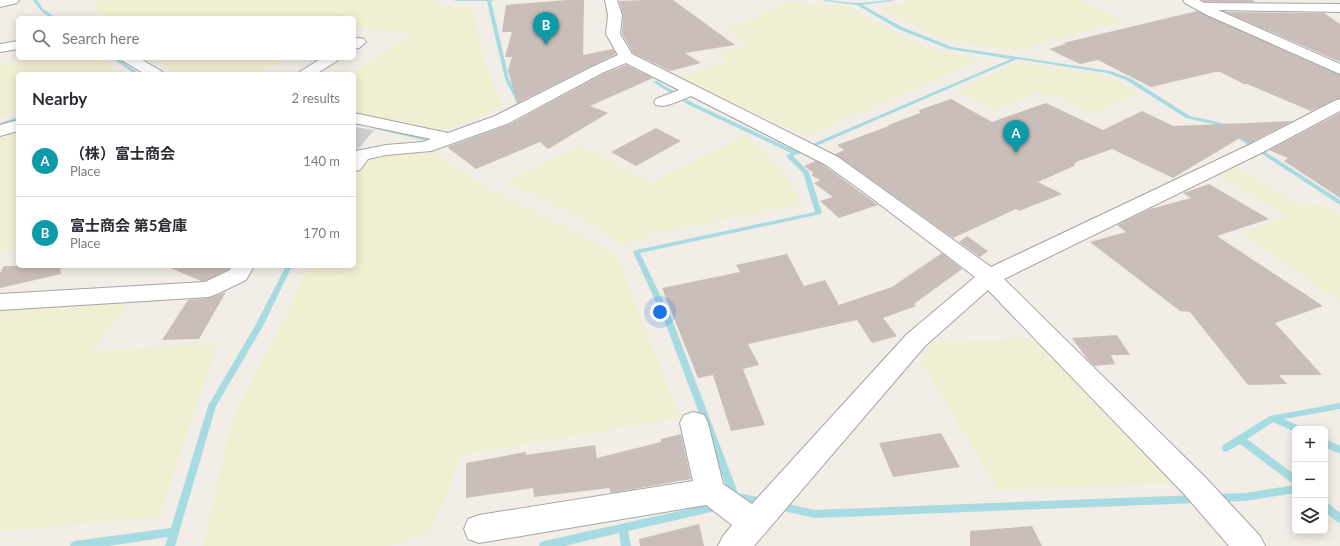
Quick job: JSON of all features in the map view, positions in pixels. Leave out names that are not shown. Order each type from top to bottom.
[{"type":"street","points":[[0,3],[13,0]]},
{"type":"street","points":[[611,0],[615,16],[613,34],[626,57],[677,96],[832,161],[872,189],[989,277],[1195,486],[1249,546]]},
{"type":"street","points":[[1190,4],[1340,8]]},
{"type":"street","points":[[1190,4],[1340,70]]},
{"type":"street","points":[[0,48],[16,45]]},
{"type":"street","points":[[356,163],[362,155],[386,150],[425,146],[442,137],[500,120],[597,70],[626,57]]},
{"type":"street","points":[[132,60],[152,72]]},
{"type":"street","points":[[309,72],[329,60]]},
{"type":"street","points":[[734,546],[743,504],[916,340],[989,277],[1257,148],[1340,104]]},
{"type":"street","points":[[356,118],[442,137]]},
{"type":"street","points":[[0,131],[16,126]]},
{"type":"street","points":[[0,302],[209,289],[238,275],[242,268]]},
{"type":"street","points":[[694,423],[743,504]]},
{"type":"street","points":[[479,529],[743,504]]},
{"type":"shaded area","points":[[98,0],[424,0],[448,7],[473,7],[482,56],[502,105],[476,118],[443,131],[356,112],[355,72],[412,34],[356,26],[356,16],[101,16],[93,5]]},
{"type":"shaded area","points":[[917,0],[1080,0],[1124,21],[1016,51],[943,40],[880,8]]},
{"type":"shaded area","points":[[783,2],[845,6],[928,48],[981,60],[808,136],[735,106],[677,76],[728,62],[718,52],[747,46],[725,26],[750,21]]},
{"type":"shaded area","points":[[23,60],[102,60],[115,70],[115,72],[16,72],[16,113],[0,117],[0,66]]},
{"type":"shaded area","points":[[156,60],[282,60],[261,72],[172,72]]},
{"type":"shaded area","points":[[1015,63],[1100,74],[1131,88],[1138,94],[1094,113],[1053,96],[1034,93],[996,111],[957,91]]},
{"type":"shaded area","points":[[356,127],[374,130],[356,152]]},
{"type":"shaded area","points":[[16,131],[16,249],[0,252],[0,136]]},
{"type":"shaded area","points":[[744,136],[767,154],[791,183],[801,204],[656,232],[624,246],[589,222],[505,182],[582,145],[651,183]]},
{"type":"shaded area","points":[[434,152],[490,189],[586,237],[617,256],[680,418],[460,455],[445,499],[428,534],[388,546],[203,546],[232,420],[288,312],[308,268],[356,268],[356,176],[373,156]]},
{"type":"shaded area","points":[[1236,167],[1303,206],[1322,204],[1340,217],[1340,302],[1241,233],[1289,217],[1215,173]]},
{"type":"shaded area","points":[[130,301],[91,352],[218,342],[159,517],[0,531],[0,310]]},
{"type":"shaded area","points":[[1045,338],[1172,483],[998,490],[920,360],[934,342]]},
{"type":"building","points":[[584,0],[583,55],[613,49],[616,54],[517,103],[508,70],[512,57],[505,57],[512,32],[502,32],[506,5]]},
{"type":"building","points":[[673,0],[735,45],[685,53],[701,63],[670,71],[633,53],[622,34],[623,15],[619,1]]},
{"type":"building","points":[[1202,0],[1253,0],[1255,2],[1204,2]]},
{"type":"building","points":[[1197,11],[1340,75],[1340,98],[1311,111],[1244,84],[1220,72],[1151,87],[1098,60],[1080,64],[1049,49],[1066,44],[1063,43]]},
{"type":"building","points":[[1225,12],[1324,13],[1340,24],[1340,62]]},
{"type":"building","points":[[626,65],[653,78],[590,106],[608,113],[548,149],[540,142],[476,169],[447,147],[508,125],[603,74]]},
{"type":"building","points":[[951,99],[992,122],[1046,103],[1103,130],[1142,111],[1173,126],[1293,121],[1250,143],[1240,138],[1173,178],[1112,149],[1076,162],[1074,166],[1038,182],[1062,194],[1019,211],[1016,209],[953,238],[835,154],[844,150],[837,145],[889,126],[888,125],[920,113],[919,110]]},
{"type":"building","points":[[1340,113],[1340,198],[1284,161],[1288,158],[1269,150]]},
{"type":"building","points":[[656,128],[681,141],[636,166],[611,152]]},
{"type":"building","points":[[816,161],[878,205],[839,218],[820,201],[833,197],[814,183],[820,180],[811,175],[814,173],[804,166]]},
{"type":"building","points":[[1209,184],[1269,219],[1217,236],[1323,306],[1275,323],[1322,375],[1279,375],[1287,384],[1248,385],[1190,312],[1180,311],[1090,242],[1126,232],[1117,225],[1150,209],[1191,198],[1183,193]]},
{"type":"building","points":[[967,236],[988,251],[980,257],[959,242]]},
{"type":"building","points":[[942,253],[962,269],[914,304],[916,306],[883,318],[897,336],[872,343],[857,320],[748,344],[759,365],[743,369],[765,425],[731,431],[713,375],[698,378],[662,288],[740,272],[736,265],[787,254],[804,286],[825,280],[839,305],[892,287]]},
{"type":"building","points":[[4,266],[16,266],[16,268],[60,268],[61,274],[0,288],[0,273]]},
{"type":"building","points":[[170,268],[229,268],[205,281],[201,281]]},
{"type":"building","points":[[226,292],[199,339],[162,340],[188,300],[209,298]]},
{"type":"building","points":[[1117,335],[1130,355],[1111,355],[1115,364],[1094,366],[1072,338]]},
{"type":"building","points":[[941,433],[960,467],[893,477],[879,443]]},
{"type":"building","points":[[681,434],[691,479],[611,493],[609,488],[534,497],[533,488],[466,498],[466,463],[526,452],[526,455],[595,445],[597,458],[661,442],[661,439]]},
{"type":"building","points":[[699,524],[704,546],[640,546],[639,539]]},
{"type":"building","points":[[1032,526],[1042,546],[970,546],[970,531]]},
{"type":"waterway","points":[[35,0],[42,10],[51,16]]},
{"type":"waterway","points":[[456,0],[489,0]]},
{"type":"waterway","points":[[489,0],[507,79],[520,104],[512,108]]},
{"type":"waterway","points":[[825,0],[858,4]]},
{"type":"waterway","points":[[858,4],[892,0]]},
{"type":"waterway","points":[[858,4],[900,28],[951,48],[1108,72],[1128,79],[1188,117],[1220,124],[1226,128]]},
{"type":"waterway","points":[[796,153],[1016,58]]},
{"type":"waterway","points":[[117,60],[135,72]]},
{"type":"waterway","points":[[655,82],[691,104],[796,153]]},
{"type":"waterway","points":[[0,125],[16,120]]},
{"type":"waterway","points":[[374,127],[431,140],[437,138]]},
{"type":"waterway","points":[[1238,136],[1340,203]]},
{"type":"waterway","points":[[735,496],[669,322],[636,252],[819,213],[806,172],[789,156],[796,153]]},
{"type":"waterway","points":[[170,546],[212,406],[259,326],[288,268]]},
{"type":"waterway","points":[[1273,418],[1340,406]]},
{"type":"waterway","points":[[1240,439],[1273,418]]},
{"type":"waterway","points":[[1273,418],[1292,427]]},
{"type":"waterway","points":[[1226,448],[1240,439]]},
{"type":"waterway","points":[[1240,439],[1292,478]]},
{"type":"waterway","points":[[1328,444],[1340,450]]},
{"type":"waterway","points":[[1216,498],[1245,497],[1292,489]]},
{"type":"waterway","points":[[734,496],[763,502]]},
{"type":"waterway","points":[[779,506],[815,514],[1197,499]]},
{"type":"waterway","points":[[544,546],[720,506]]},
{"type":"waterway","points":[[1328,509],[1340,519]]},
{"type":"waterway","points":[[623,529],[626,546]]},
{"type":"waterway","points":[[75,546],[174,532]]},
{"type":"place","name":"富士商会 第5倉庫","points":[[546,45]]},
{"type":"place","name":"（株）富士商会","points":[[1016,153]]}]
